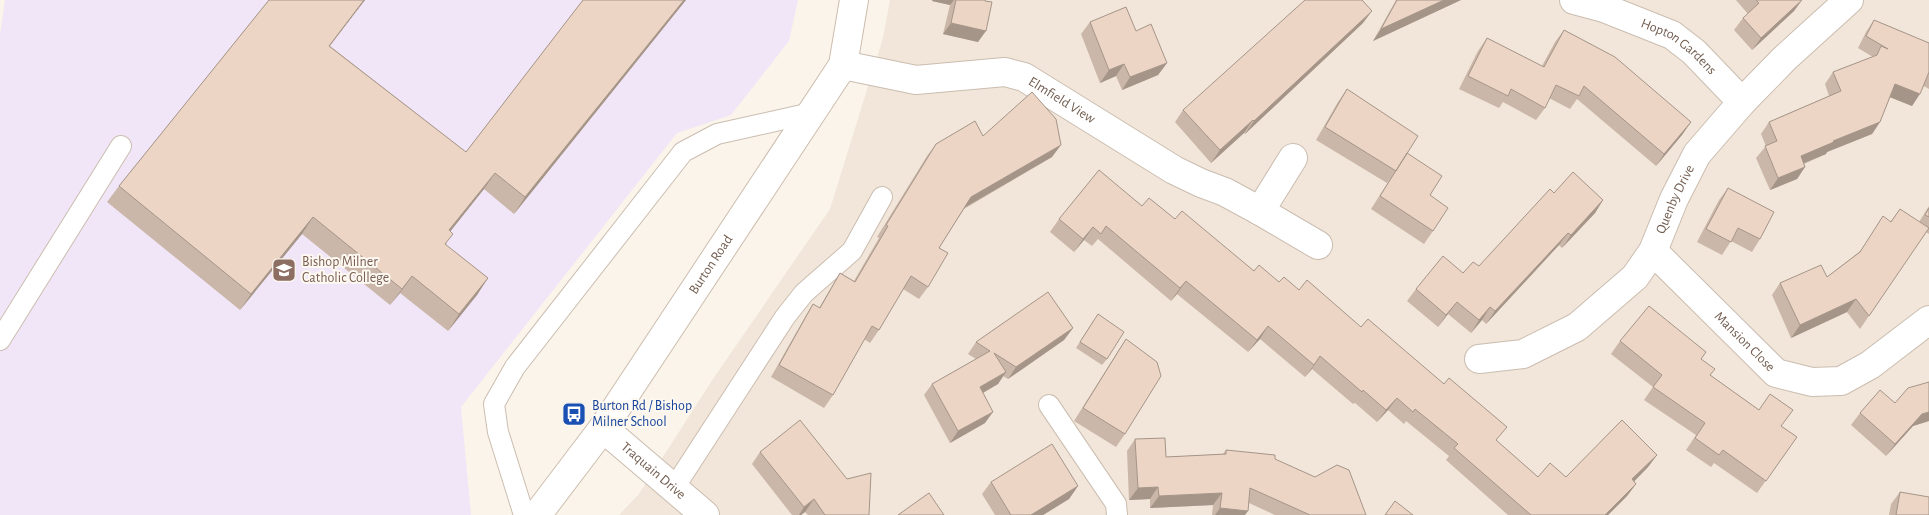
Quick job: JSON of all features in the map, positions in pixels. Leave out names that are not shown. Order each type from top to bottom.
[{"type":"street","name":"Burton Road","points":[[537,515],[602,428],[843,65],[854,0]]},
{"type":"street","name":"Hopton Gardens","points":[[1574,0],[1606,4],[1672,35],[1694,52],[1742,102]]},
{"type":"street","name":"Quenby Drive","points":[[1479,359],[1523,354],[1577,327],[1636,277],[1653,251],[1674,200],[1697,154],[1742,102],[1790,53],[1849,0]]},
{"type":"street","name":"Elmfield View","points":[[843,65],[916,80],[1005,72],[1024,78],[1174,170],[1201,184],[1225,192],[1260,210],[1318,245]]},
{"type":"street","points":[[1260,210],[1293,158]]},
{"type":"street","name":"Mansion Close","points":[[1653,251],[1776,373],[1812,382],[1841,381],[1870,366],[1929,320]]},
{"type":"street","name":"Traquain Drive","points":[[602,428],[705,515]]},
{"type":"lane","points":[[524,515],[498,432],[494,404],[516,367],[683,152],[717,134],[811,113]]},
{"type":"lane","points":[[0,340],[122,146]]},
{"type":"lane","points":[[674,488],[785,317],[804,293],[852,251],[882,197]]},
{"type":"lane","points":[[1049,405],[1116,504],[1118,515]]},
{"type":"shaded area","name":"Bishop Milner Catholic College","points":[[5,0],[798,0],[789,41],[731,115],[677,133],[461,407],[471,515],[0,515],[0,35]]},
{"type":"shaded area","points":[[890,0],[1929,0],[1929,515],[619,515],[639,494],[713,379],[830,209],[883,38]]},
{"type":"building","points":[[269,0],[364,0],[329,46],[466,152],[583,0],[684,0],[525,197],[495,173],[449,230],[453,234],[445,244],[488,278],[459,314],[412,276],[402,289],[313,217],[251,294],[119,186]]},
{"type":"building","points":[[956,0],[985,0],[992,2],[986,31],[951,23]]},
{"type":"building","points":[[1305,0],[1362,0],[1372,11],[1254,121],[1220,150],[1183,110]]},
{"type":"building","points":[[1397,0],[1444,0],[1381,29]]},
{"type":"building","points":[[1756,0],[1802,0],[1761,38],[1743,18],[1759,3]]},
{"type":"building","points":[[1126,7],[1136,31],[1151,24],[1167,63],[1130,77],[1124,64],[1109,70],[1090,22]]},
{"type":"building","points":[[1874,20],[1929,43],[1929,72],[1920,94],[1895,84],[1880,122],[1801,156],[1805,167],[1778,178],[1765,146],[1777,141],[1769,122],[1841,91],[1833,72],[1877,55],[1881,46],[1888,49],[1866,36]]},
{"type":"building","points":[[1564,30],[1615,57],[1691,122],[1664,154],[1584,86],[1579,96],[1556,85],[1545,108],[1511,89],[1508,96],[1468,76],[1487,38],[1544,67]]},
{"type":"building","points":[[1347,89],[1418,136],[1396,171],[1325,127]]},
{"type":"building","points":[[1032,92],[1056,119],[1061,145],[971,197],[939,248],[948,253],[928,287],[911,276],[879,330],[872,326],[833,395],[779,365],[813,304],[820,308],[840,273],[855,282],[888,226],[886,225],[936,144],[975,121],[983,136]]},
{"type":"building","points":[[1407,153],[1442,176],[1430,195],[1448,208],[1433,231],[1380,196]]},
{"type":"building","points":[[1099,170],[1142,206],[1149,198],[1175,219],[1182,211],[1254,271],[1259,265],[1279,282],[1284,277],[1299,290],[1307,280],[1361,327],[1368,319],[1444,384],[1449,378],[1507,427],[1496,440],[1538,477],[1550,463],[1566,477],[1622,420],[1657,455],[1632,479],[1636,484],[1605,515],[1531,515],[1454,448],[1458,444],[1415,409],[1413,412],[1397,398],[1386,410],[1320,356],[1314,365],[1268,326],[1257,340],[1186,281],[1180,288],[1106,226],[1101,234],[1093,227],[1083,239],[1059,219]]},
{"type":"building","points":[[1573,172],[1603,200],[1571,235],[1568,233],[1495,311],[1490,307],[1479,320],[1457,302],[1446,315],[1416,289],[1443,256],[1463,273],[1473,262],[1479,266],[1550,189],[1554,193]]},
{"type":"building","points":[[1728,188],[1774,212],[1760,239],[1738,228],[1731,242],[1706,229]]},
{"type":"building","points":[[1929,208],[1929,217],[1925,215]]},
{"type":"building","points":[[1900,209],[1929,228],[1869,316],[1856,299],[1800,325],[1780,283],[1821,265],[1827,277],[1860,252],[1883,216],[1891,222]]},
{"type":"building","points":[[1048,292],[1073,328],[1016,367],[994,353],[1006,372],[980,387],[993,412],[958,431],[932,384],[990,351],[976,342]]},
{"type":"building","points":[[1649,306],[1706,352],[1701,359],[1715,369],[1710,375],[1759,410],[1770,394],[1793,410],[1781,426],[1797,437],[1766,481],[1723,450],[1719,455],[1695,438],[1705,423],[1653,387],[1662,375],[1620,341]]},
{"type":"building","points":[[1098,314],[1124,332],[1107,359],[1080,342]]},
{"type":"building","points":[[1126,339],[1157,362],[1161,376],[1125,434],[1083,408]]},
{"type":"building","points":[[1929,382],[1929,412],[1922,414],[1895,444],[1860,413],[1880,390],[1895,403],[1908,388]]},
{"type":"building","points":[[800,420],[847,479],[871,473],[869,515],[825,515],[814,499],[804,507],[760,452]]},
{"type":"building","points":[[1165,438],[1166,457],[1226,454],[1226,450],[1275,455],[1275,459],[1315,477],[1337,465],[1349,470],[1366,515],[1310,515],[1250,488],[1248,511],[1220,508],[1222,493],[1159,496],[1158,487],[1138,488],[1135,439]]},
{"type":"building","points":[[1052,444],[1078,486],[1031,515],[1011,515],[991,482]]},
{"type":"building","points":[[1900,492],[1929,497],[1929,515],[1896,515]]},
{"type":"building","points":[[929,493],[944,515],[898,515]]},
{"type":"building","points":[[1395,501],[1413,515],[1385,515]]},
{"type":"place","name":"Bishop Milner Catholic College","points":[[284,270]]},
{"type":"place","name":"Burton Rd / Bishop Milner School","points":[[574,414]]}]
